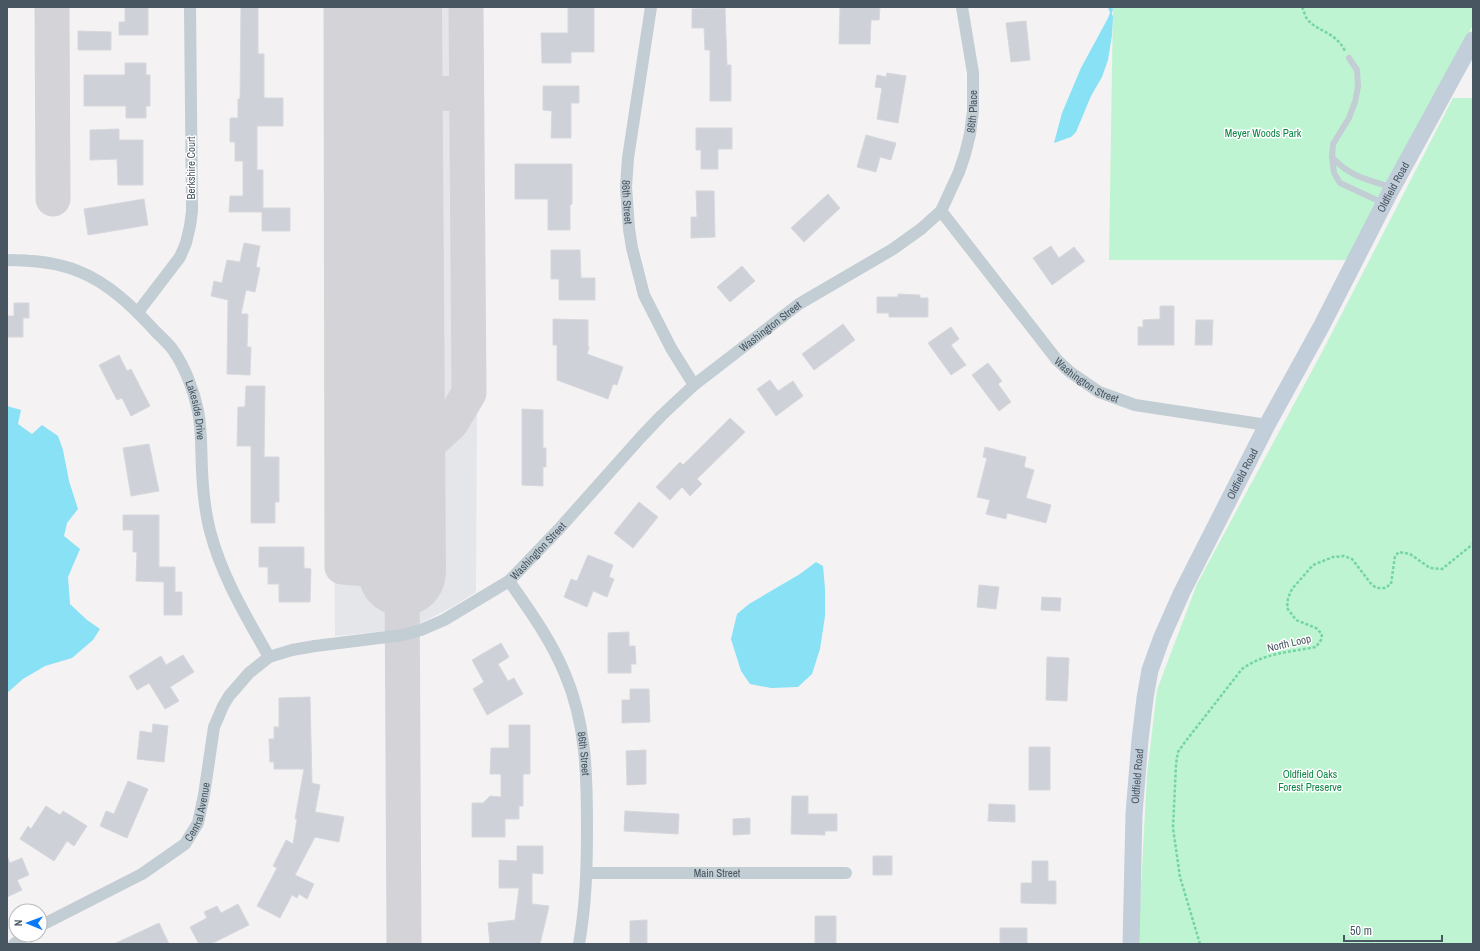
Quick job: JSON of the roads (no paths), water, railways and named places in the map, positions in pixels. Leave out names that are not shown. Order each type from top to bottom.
[{"type":"street","name":"Berkshire Court","points":[[138,312],[180,257],[186,243],[190,226],[192,211],[190,7]]},
{"type":"street","name":"86th Street","points":[[651,7],[628,158],[626,187],[629,229],[632,248],[644,295],[671,348],[694,385]]},
{"type":"street","name":"86th Place","points":[[941,211],[959,172],[965,154],[970,134],[973,111],[973,73],[962,7]]},
{"type":"street","name":"Oldfield Road","points":[[1131,944],[1134,814],[1140,740],[1150,670],[1162,638],[1182,592],[1267,425],[1473,40]]},
{"type":"street","name":"Washington Street","points":[[269,657],[292,650],[403,635],[421,630],[444,620],[509,581],[559,529],[641,437],[694,385],[799,304],[893,249],[921,229],[941,211],[1057,360],[1070,372],[1099,392],[1136,406],[1267,425]]},
{"type":"street","name":"Lakeside Drive","points":[[7,260],[56,264],[78,270],[95,278],[138,312],[173,350],[188,379],[194,395],[200,423],[206,508],[210,530],[217,554],[234,595],[269,657]]},
{"type":"street","name":"86th Street","points":[[509,581],[546,635],[559,659],[579,716],[584,743],[587,780],[586,899],[579,944]]},
{"type":"street","name":"Central Avenue","points":[[48,922],[147,871],[185,844],[198,823],[204,795],[214,727],[223,706],[229,696],[249,673],[269,657]]},
{"type":"street","name":"Main Street","points":[[587,873],[846,873]]},
{"type":"lane","points":[[1349,58],[1357,70],[1358,88],[1350,118],[1333,144],[1332,157],[1334,173],[1340,183],[1384,204]]},
{"type":"lane","points":[[1332,157],[1342,167],[1364,179],[1393,188]]},
{"type":"water","points":[[1111,10],[1113,17],[1112,35],[1108,60],[1102,77],[1091,96],[1076,132],[1071,137],[1054,143],[1062,113],[1081,68]]},
{"type":"water","points":[[7,406],[21,410],[18,424],[32,434],[42,425],[58,436],[63,450],[69,481],[78,509],[67,523],[64,536],[80,549],[68,577],[70,604],[87,620],[100,629],[93,640],[72,658],[45,666],[23,679],[7,693]]},
{"type":"water","points":[[816,562],[823,566],[825,616],[820,649],[812,674],[798,687],[771,688],[750,684],[741,671],[731,639],[737,614],[749,604],[800,574]]},
{"type":"park label","name":"Meyer Woods Park","points":[[1263,133]]},
{"type":"park label","name":"Oldfield Oaks Forest Preserve","points":[[1310,780]]}]
